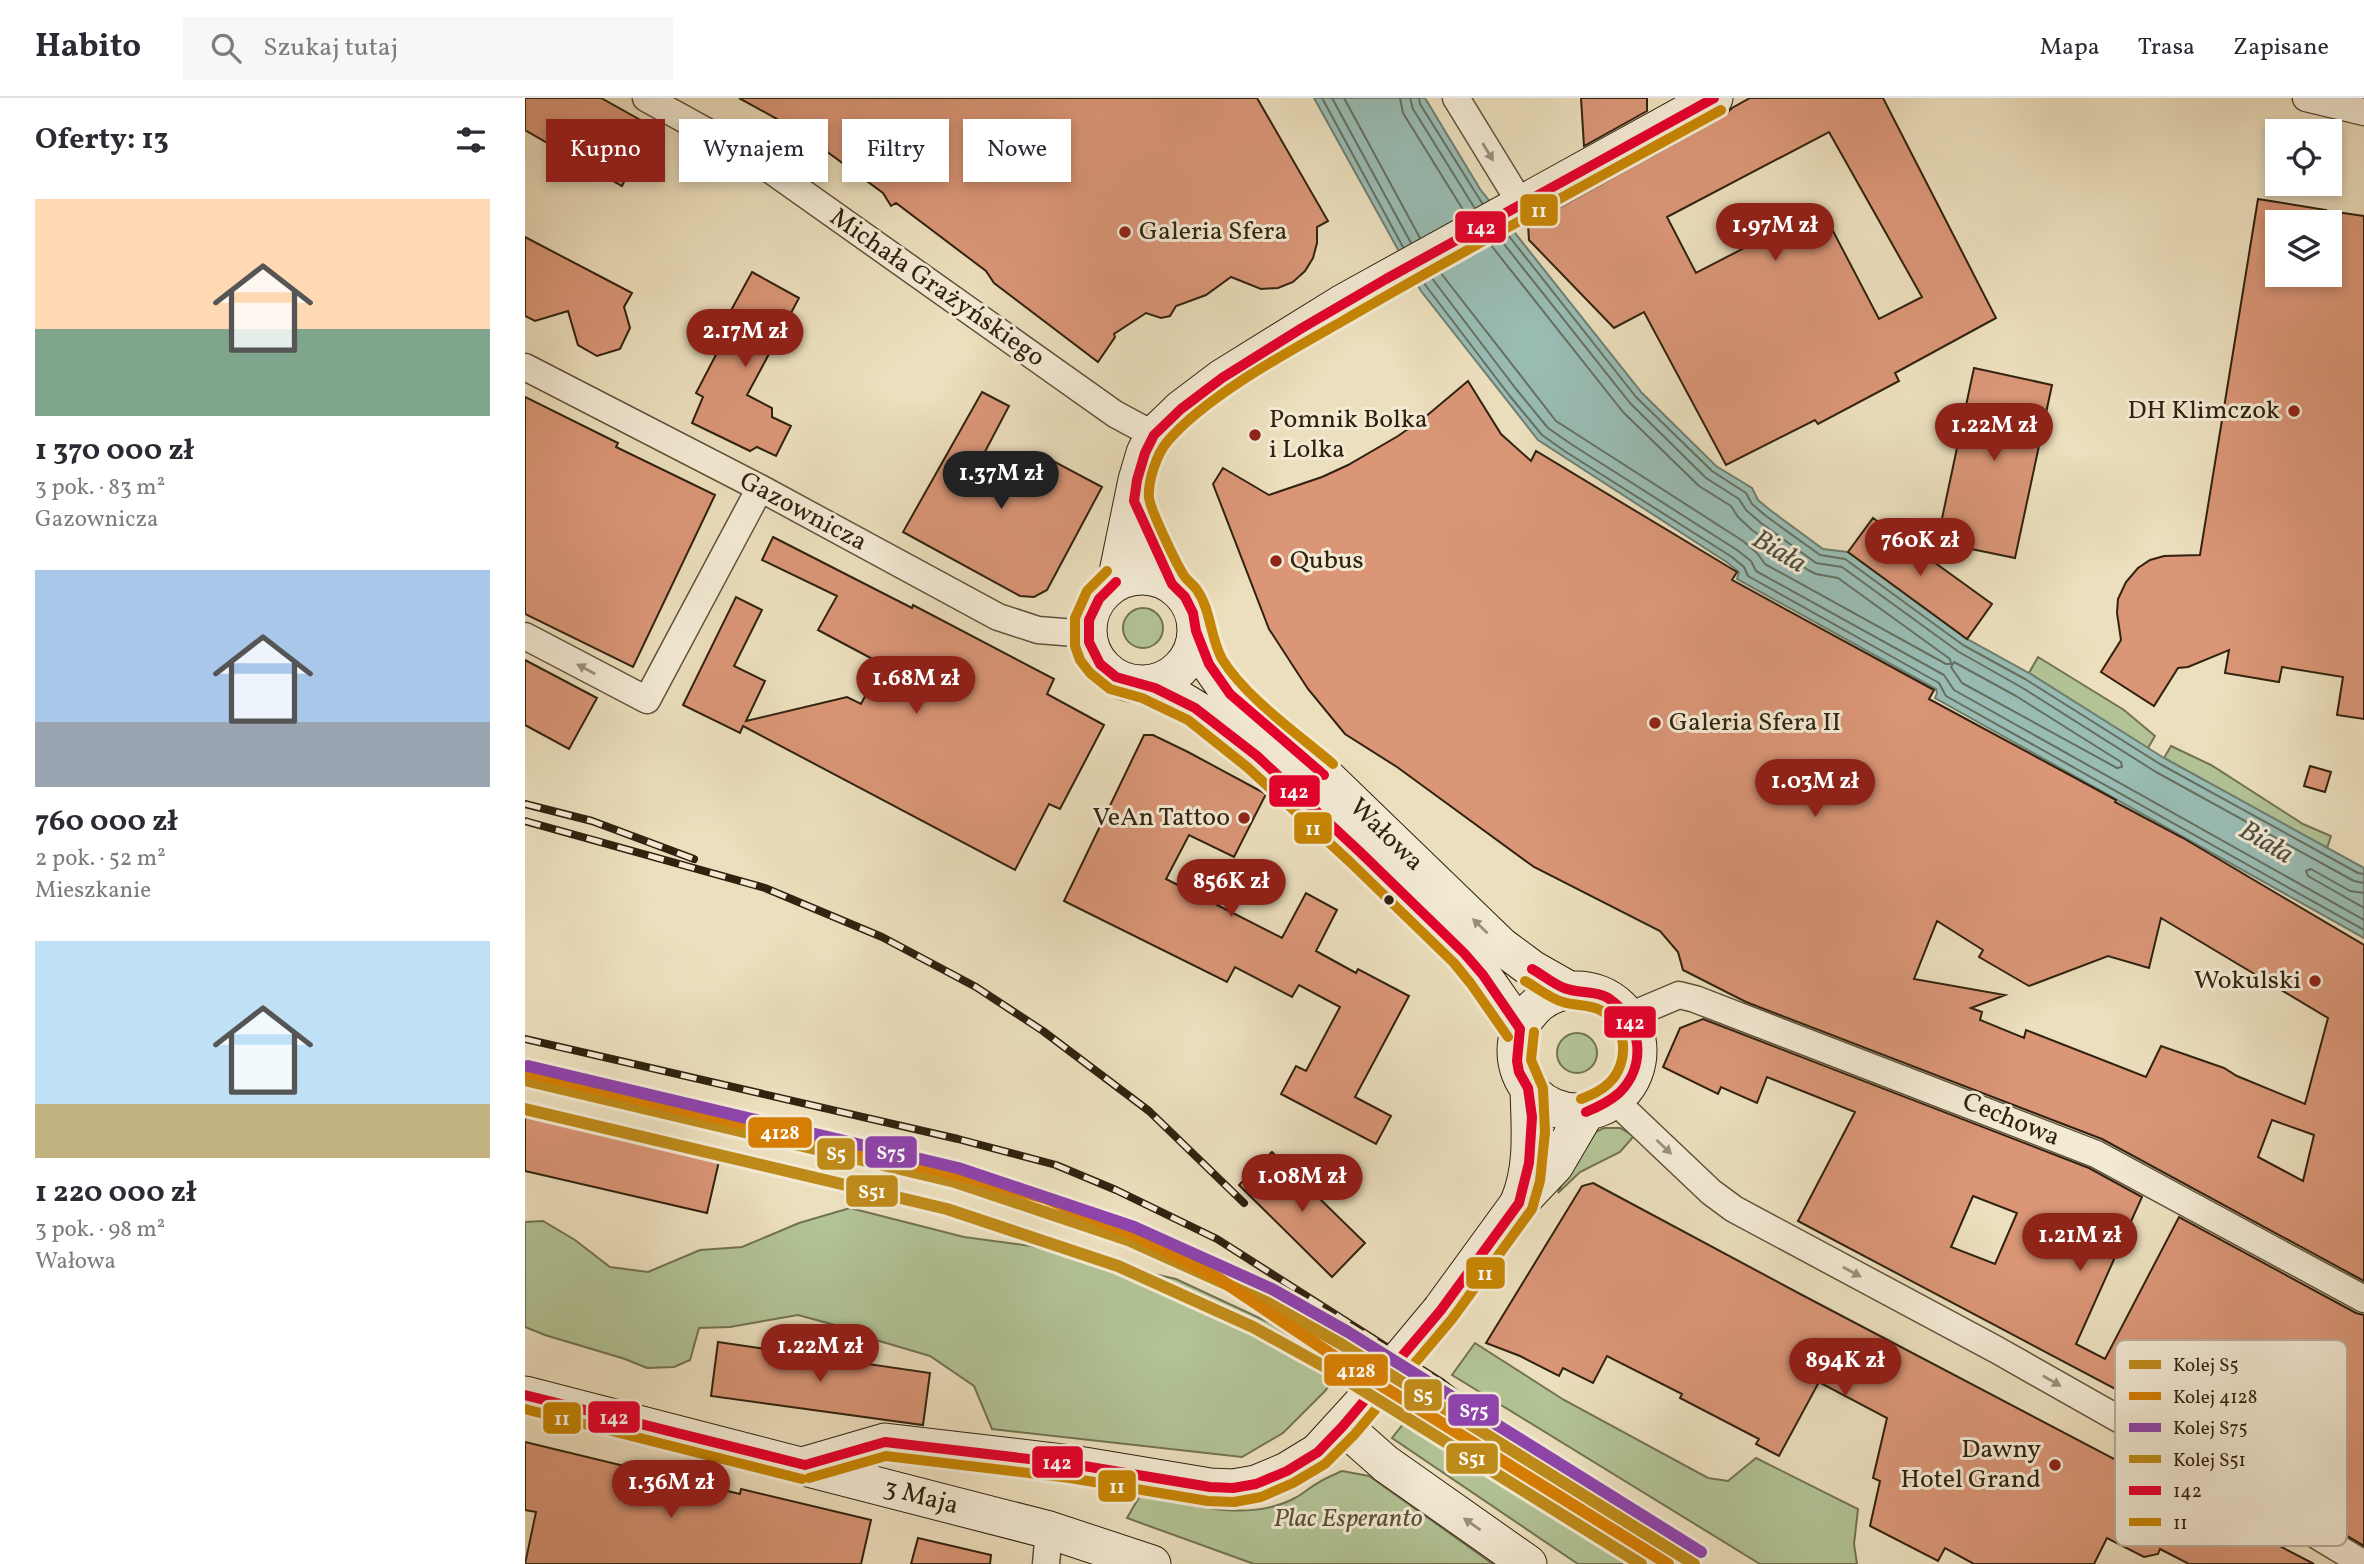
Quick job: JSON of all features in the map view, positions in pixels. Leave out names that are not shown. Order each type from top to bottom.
[{"type":"street","name":"Michała Grażyńskiego","points":[[646,98],[751,156],[1115,414],[1154,435]]},
{"type":"street","points":[[1456,98],[1512,210]]},
{"type":"street","points":[[1116,582],[1145,453],[1154,435],[1181,409],[1222,378],[1386,279],[1714,98]]},
{"type":"street","points":[[2306,98],[2364,112]]},
{"type":"street","name":"Gazownicza","points":[[525,368],[759,488],[998,617],[1038,630],[1088,634]]},
{"type":"street","points":[[525,636],[647,701],[759,488]]},
{"type":"street","points":[[1134,501],[1172,584]]},
{"type":"street","points":[[1144,575],[1159,578],[1172,584],[1185,597],[1193,613],[1196,631],[1193,647],[1185,662],[1174,673],[1160,681],[1144,684],[1128,682],[1112,675],[1100,664],[1092,650],[1088,634],[1094,603],[1103,591],[1116,582],[1144,575]]},
{"type":"street","name":"Wałowa","points":[[1196,631],[1209,664],[1230,694],[1324,775],[1501,946],[1532,970],[1569,990]]},
{"type":"street","name":"Wałowa","points":[[1144,684],[1179,699],[1207,716],[1301,796],[1476,966],[1520,1029]]},
{"type":"street","points":[[805,1465],[885,1442],[1072,1464],[1210,1487],[1233,1488],[1287,1471],[1318,1452],[1441,1310],[1519,1203],[1555,1165],[1600,1106],[1627,1087],[1636,1069],[1638,1051],[1635,1032],[1626,1013],[1610,999],[1590,991],[1569,990],[1548,997],[1531,1010],[1520,1029],[1516,1050],[1519,1071],[1529,1089],[1545,1103],[1565,1111],[1600,1106],[1734,1209],[1997,1350],[2115,1417]]},
{"type":"street","name":"Cechowa","points":[[1641,1011],[1679,995],[1695,999],[2027,1126],[2096,1154],[2364,1299]]},
{"type":"street","points":[[1519,1203],[1526,1186],[1531,1137],[1529,1089]]},
{"type":"street","name":"3 Maja","points":[[525,1395],[805,1465],[1047,1547],[1152,1564]]},
{"type":"street","points":[[1343,1426],[1386,1464],[1528,1564]]},
{"type":"street","points":[[2334,1546],[2364,1564]]},
{"type":"green space","points":[[1143,608],[1157,614],[1163,628],[1157,642],[1143,648],[1129,642],[1123,628],[1129,614]]},
{"type":"green space","points":[[2038,657],[2124,710],[2155,736],[2148,748],[2029,673]]},
{"type":"green space","points":[[2171,746],[2211,765],[2303,824],[2331,836],[2327,848],[2164,758]]},
{"type":"green space","points":[[1577,1033],[1591,1039],[1597,1053],[1591,1067],[1577,1073],[1563,1067],[1557,1053],[1563,1039]]},
{"type":"green space","points":[[1604,1128],[1620,1128],[1634,1136],[1620,1152],[1580,1172],[1558,1193],[1580,1146]]},
{"type":"green space","points":[[850,1208],[964,1237],[1031,1246],[1176,1279],[1315,1344],[1338,1373],[1325,1391],[1283,1433],[1242,1457],[992,1429],[974,1386],[930,1356],[798,1315],[730,1327],[699,1328],[690,1360],[674,1367],[647,1368],[525,1327],[525,1222],[543,1221],[575,1240],[610,1267],[648,1272],[700,1250],[742,1247],[799,1223]]},
{"type":"green space","points":[[1475,1343],[1564,1400],[1708,1478],[1728,1481],[1756,1458],[1858,1509],[1854,1544],[1857,1564],[1760,1564],[1452,1375]]},
{"type":"green space","points":[[1420,1403],[1671,1564],[1578,1564],[1392,1438]]},
{"type":"green space","name":"Plac Esperanto","points":[[1342,1471],[1369,1476],[1493,1564],[1254,1564],[1127,1518],[1141,1494],[1219,1510],[1258,1509],[1295,1498]]},
{"type":"water","name":"Biała","points":[[1314,98],[1425,98],[1480,189],[1642,393],[1716,466],[1752,488],[1758,500],[1823,549],[1848,552],[1967,639],[2029,673],[2164,758],[2364,868],[2364,938],[1935,698],[1936,689],[1737,579],[1739,572],[1728,563],[1538,440],[1421,291]]},
{"type":"building","points":[[525,98],[601,98],[638,119],[546,119],[546,142],[525,130]]},
{"type":"building","name":"Galeria Sfera","points":[[739,98],[1257,98],[1328,221],[1317,227],[1313,258],[1305,271],[1293,282],[1278,288],[1261,289],[1231,277],[1206,295],[1176,306],[1170,316],[1161,318],[1146,313],[1114,334],[1115,337],[1098,362],[994,283],[986,271],[896,203],[891,206],[883,193],[868,182],[949,182],[949,119],[842,119],[842,163],[828,153],[828,119],[777,119]]},
{"type":"building","points":[[1581,98],[1647,98],[1647,111],[1584,146]]},
{"type":"building","points":[[1750,98],[1883,98],[1996,318],[1895,373],[1899,381],[1818,424],[1815,420],[1726,465],[1644,312],[1614,328],[1529,240],[1528,225],[1724,116]],"holes":[[[1829,132],[1922,297],[1879,319],[1821,208],[1696,273],[1667,217]]]},
{"type":"building","name":"DH Klimczok","points":[[2258,199],[2326,210],[2265,210],[2265,287],[2342,287],[2342,213],[2364,216],[2364,719],[2337,715],[2343,677],[2282,667],[2279,682],[2225,673],[2229,650],[2188,667],[2178,668],[2154,706],[2101,672],[2121,640],[2118,599],[2126,582],[2138,568],[2150,560],[2164,556],[2200,555]]},
{"type":"building","points":[[525,237],[632,293],[624,307],[630,328],[620,349],[597,356],[578,345],[568,311],[535,321],[525,316]]},
{"type":"building","points":[[752,272],[799,298],[747,395],[772,408],[772,417],[791,426],[776,456],[757,447],[750,451],[692,423],[703,397],[696,393],[719,349],[712,345]]},
{"type":"building","points":[[1974,368],[2052,385],[2015,558],[1937,542]]},
{"type":"building","name":"Galeria Sfera II","points":[[1468,381],[1501,434],[1531,461],[1536,451],[1737,572],[1732,580],[1934,690],[1929,699],[2116,800],[2115,802],[2183,838],[2364,945],[2364,1281],[2102,1139],[1746,1002],[1683,970],[1678,952],[1660,931],[1534,867],[1397,767],[1345,734],[1308,689],[1269,629],[1213,484],[1223,468],[1269,495],[1348,465],[1424,418]],"holes":[[[2161,918],[2328,1018],[2305,1104],[2224,1068],[2161,1046],[2146,1077],[2026,1030],[2024,1038],[1980,1020],[1982,1012],[1971,1008],[2005,995],[1914,979],[1937,921],[1983,950],[1979,957],[2029,986],[2108,956],[2149,968]],[[2272,1120],[2314,1135],[2303,1181],[2258,1157]]]},
{"type":"building","points":[[982,392],[1009,406],[978,465],[1025,487],[1042,455],[1102,487],[1047,590],[1034,597],[1020,596],[903,532]]},
{"type":"building","points":[[525,397],[618,443],[616,447],[715,495],[633,667],[525,614]]},
{"type":"building","points":[[1873,518],[1992,604],[1967,639],[1848,552]]},
{"type":"building","points":[[773,537],[912,608],[913,605],[1054,679],[1047,694],[1104,725],[1060,809],[1049,804],[1015,870],[743,726],[740,733],[683,705],[736,597],[762,610],[734,666],[765,681],[746,721],[847,697],[861,704],[882,664],[818,630],[837,596],[762,560]]},
{"type":"building","points":[[525,660],[597,698],[569,749],[525,725]]},
{"type":"building","points":[[1144,735],[1153,735],[1266,794],[1234,857],[1189,835],[1166,879],[1282,938],[1306,893],[1337,910],[1316,951],[1356,973],[1358,969],[1409,996],[1355,1097],[1391,1116],[1376,1144],[1281,1094],[1296,1066],[1306,1071],[1340,1007],[1299,985],[1292,997],[1235,967],[1227,982],[1064,901]]},
{"type":"building","points":[[2310,766],[2331,772],[2325,792],[2304,786]]},
{"type":"building","points":[[1703,1019],[2089,1168],[2142,1197],[2076,1344],[2105,1359],[2179,1217],[2364,1315],[2364,1546],[2347,1536],[2347,1340],[2115,1340],[2115,1389],[1798,1221],[1855,1112],[1767,1077],[1757,1103],[1721,1087],[1718,1094],[1663,1067],[1680,1028]],"holes":[[[1973,1196],[2017,1213],[1995,1264],[1951,1247]]]},
{"type":"building","points":[[525,1112],[720,1157],[707,1213],[525,1171]]},
{"type":"building","points":[[1272,1152],[1365,1243],[1332,1277],[1239,1185]]},
{"type":"building","points":[[1593,1183],[2115,1459],[2115,1542],[2107,1538],[2094,1564],[1974,1564],[1945,1548],[1938,1561],[1870,1526],[1880,1481],[1873,1478],[1887,1418],[1819,1382],[1779,1456],[1756,1444],[1759,1439],[1680,1398],[1682,1394],[1607,1356],[1593,1383],[1563,1368],[1559,1376],[1520,1356],[1486,1343],[1582,1186]]},
{"type":"building","points":[[718,1342],[930,1373],[923,1425],[711,1396]]},
{"type":"building","points":[[525,1442],[740,1494],[741,1489],[871,1520],[861,1564],[525,1564],[536,1512],[525,1510]]},
{"type":"building","points":[[918,1538],[991,1555],[990,1564],[911,1564]]},
{"type":"building","points":[[2123,1546],[2280,1546],[2314,1564],[2189,1564],[2160,1549],[2158,1554],[2144,1557]]},
{"type":"railway","points":[[525,804],[592,821],[694,859]]},
{"type":"railway","points":[[525,821],[765,888],[882,937],[976,987],[1043,1031],[1149,1111],[1244,1203]]},
{"type":"railway","points":[[525,1039],[958,1139],[1056,1165],[1116,1190],[1217,1239],[1440,1381],[1607,1510]]},
{"type":"rail line","name":"S75","points":[[528,1066],[958,1168],[1134,1227],[1272,1289],[1348,1332],[1701,1552]]},
{"type":"rail line","name":"4128","points":[[525,1072],[1045,1198],[1139,1237],[1218,1278],[1334,1356],[1668,1564]]},
{"type":"rail line","name":"S5","points":[[525,1080],[955,1182],[1128,1240],[1266,1302],[1341,1344],[1694,1564]]},
{"type":"rail line","name":"S51","points":[[525,1109],[947,1209],[1118,1266],[1253,1327],[1327,1368],[1641,1564]]},
{"type":"transit line","name":"142","points":[[1324,775],[1230,694],[1209,664],[1196,631],[1193,613],[1185,597],[1172,584],[1134,501],[1145,453],[1154,435],[1181,409],[1222,378],[1302,328],[1714,98]]},
{"type":"transit line","name":"11","points":[[1333,764],[1258,701],[1222,659],[1202,598],[1184,576],[1150,503],[1152,475],[1163,447],[1203,408],[1273,361],[1721,110]]},
{"type":"transit line","name":"11","points":[[1107,571],[1087,591],[1075,618],[1075,646],[1080,660],[1090,673],[1110,689],[1142,698],[1188,720],[1247,767],[1454,963],[1508,1037]]},
{"type":"transit line","name":"142","points":[[1116,582],[1099,599],[1089,620],[1089,642],[1100,664],[1116,677],[1155,688],[1195,708],[1257,756],[1464,953],[1483,975],[1520,1029]]},
{"type":"transit line","name":"142","points":[[1532,969],[1564,988],[1600,995],[1611,1000],[1621,1009],[1635,1032],[1637,1058],[1628,1082],[1611,1099],[1586,1112]]},
{"type":"transit line","name":"11","points":[[1525,981],[1558,1000],[1600,1010],[1609,1016],[1621,1034],[1623,1055],[1616,1075],[1603,1088],[1581,1099]]},
{"type":"transit line","name":"142","points":[[805,1465],[885,1442],[1072,1464],[1210,1487],[1233,1488],[1256,1484],[1287,1471],[1318,1452],[1343,1426],[1441,1310],[1519,1203],[1529,1163],[1532,1117],[1528,1088],[1519,1072],[1517,1061],[1520,1029]]},
{"type":"transit line","name":"11","points":[[809,1478],[886,1456],[1070,1478],[1208,1501],[1234,1502],[1261,1497],[1293,1483],[1325,1464],[1354,1435],[1452,1319],[1532,1209],[1540,1181],[1545,1132],[1543,1088],[1531,1060],[1534,1032]]},
{"type":"transit line","name":"142","points":[[525,1395],[805,1465]]},
{"type":"transit line","name":"11","points":[[525,1409],[802,1479]]},
{"type":"place","name":"Galeria Sfera","points":[[1125,232]]},
{"type":"place","name":"DH Klimczok","points":[[2294,411]]},
{"type":"place","name":"Pomnik Bolka i Lolka","points":[[1255,435]]},
{"type":"place","name":"Qubus","points":[[1276,561]]},
{"type":"place","name":"Galeria Sfera II","points":[[1655,723]]},
{"type":"place","name":"VeAn Tattoo","points":[[1244,818]]},
{"type":"place","name":"Wokulski","points":[[2315,981]]},
{"type":"place","name":"Dawny Hotel Grand","points":[[2055,1465]]}]
